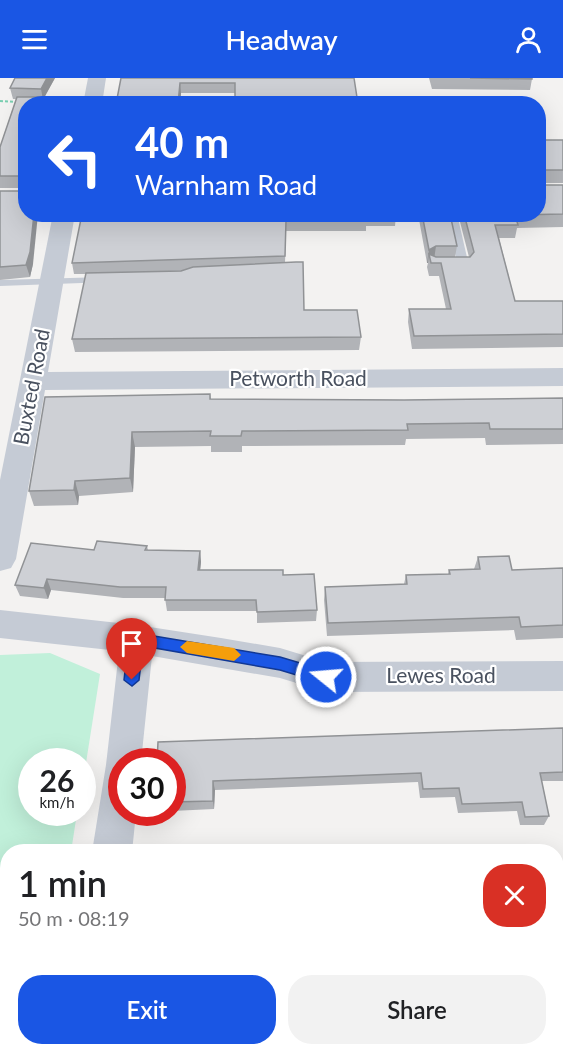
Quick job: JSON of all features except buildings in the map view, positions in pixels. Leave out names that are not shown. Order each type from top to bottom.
[{"type":"street","points":[[93,96],[97,78]]},
{"type":"street","name":"Buxted Road","points":[[0,559],[63,222]]},
{"type":"street","name":"Petworth Road","points":[[33,381],[563,377]]},
{"type":"street","name":"Lewes Road","points":[[0,624],[136,639],[280,663],[326,677],[563,676]]},
{"type":"street","points":[[124,748],[136,639]]},
{"type":"street","points":[[113,844],[115,826]]},
{"type":"lane","points":[[444,266],[463,266],[454,222]]},
{"type":"lane","points":[[0,284],[123,280]]},
{"type":"path","points":[[0,101],[18,102]]},
{"type":"green space","points":[[50,653],[100,674],[88,748],[18,748],[18,826],[75,826],[72,844],[0,844],[0,655]]},
{"type":"slow traffic","points":[[187,647],[234,655]]},
{"type":"route","points":[[132,680],[136,639],[280,663],[326,677]]}]
